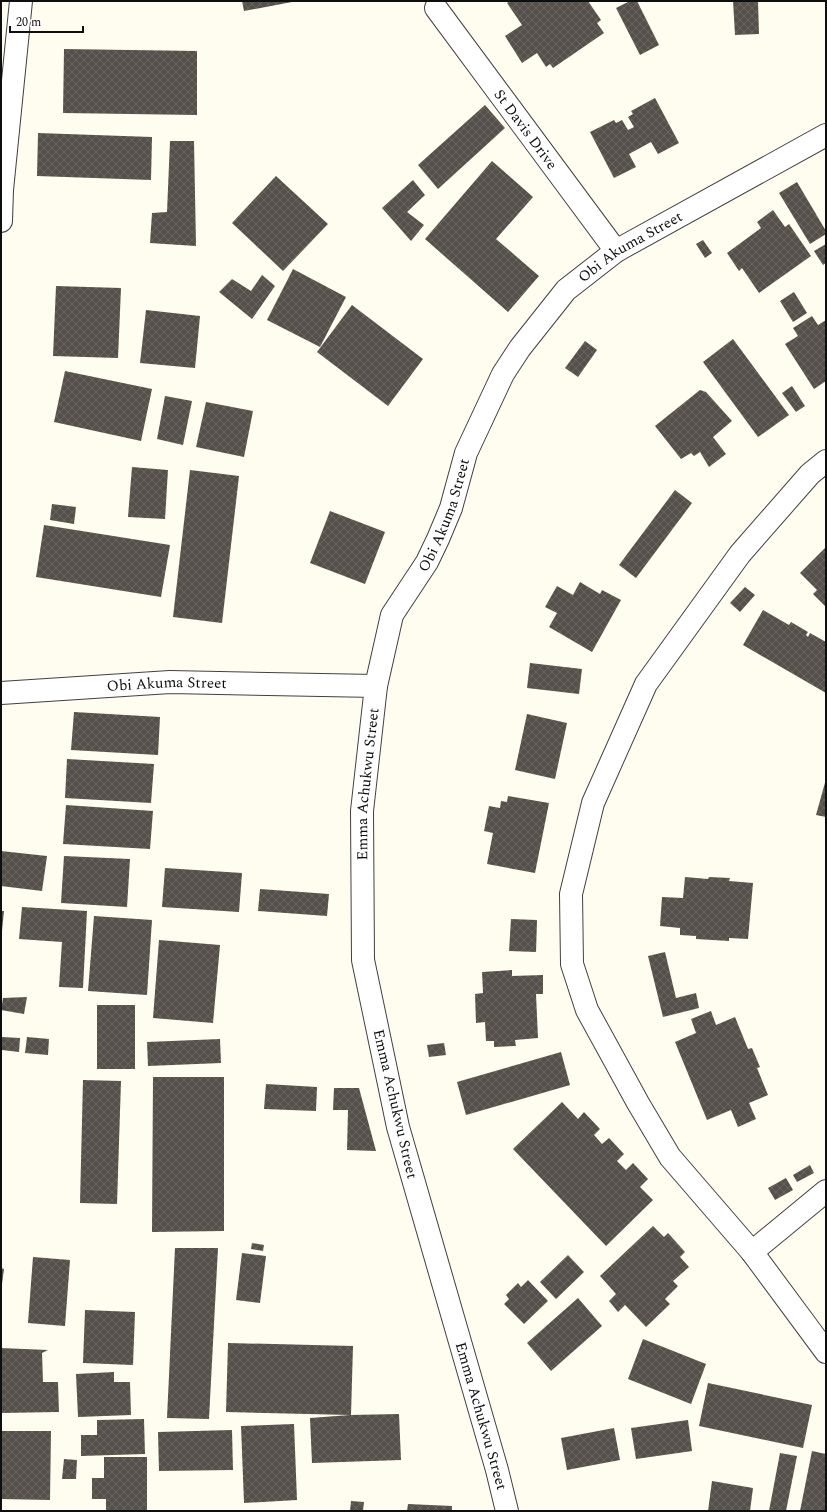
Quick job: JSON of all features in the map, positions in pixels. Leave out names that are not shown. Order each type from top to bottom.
[{"type":"street","points":[[1,221],[2,190],[21,1]]},
{"type":"street","name":"St Davis Drive","points":[[436,8],[616,251]]},
{"type":"street","name":"Obi Akuma Street","points":[[1,694],[170,682],[376,686],[392,615],[427,562],[438,539],[451,508],[466,453],[503,374],[520,348],[566,290],[616,251],[826,135]]},
{"type":"street","points":[[826,461],[810,474],[740,554],[646,684],[593,803],[571,894],[572,964],[587,1010],[634,1096],[670,1157],[752,1252],[826,1352]]},
{"type":"street","name":"Emma Achukwu Street","points":[[376,686],[362,811],[363,960],[398,1127],[497,1470],[507,1511]]},
{"type":"street","points":[[752,1252],[826,1191]]},
{"type":"building","points":[[242,1],[292,1],[292,2],[244,11]]},
{"type":"building","points":[[510,1],[588,1],[601,20],[597,23],[604,33],[553,68],[550,64],[546,67],[537,53],[522,63],[505,36],[522,25],[507,3]]},
{"type":"building","points":[[630,1],[637,1],[659,45],[640,55],[616,8]]},
{"type":"building","points":[[733,1],[758,1],[759,34],[735,35]]},
{"type":"building","points":[[64,49],[197,51],[197,115],[63,113]]},
{"type":"building","points":[[655,98],[679,143],[658,154],[651,142],[629,154],[636,167],[614,178],[590,132],[614,120],[616,123],[622,120],[628,130],[634,127],[628,117],[633,114],[631,111]]},
{"type":"building","points":[[485,105],[505,128],[438,189],[418,165]]},
{"type":"building","points":[[38,133],[152,137],[151,180],[37,176]]},
{"type":"building","points":[[170,141],[194,141],[196,246],[150,243],[152,213],[167,212]]},
{"type":"building","points":[[492,161],[533,197],[496,239],[539,276],[508,312],[425,239]]},
{"type":"building","points":[[276,176],[328,224],[283,271],[232,223]]},
{"type":"building","points":[[413,180],[425,195],[407,212],[424,225],[411,241],[382,208]]},
{"type":"building","points":[[797,182],[826,231],[826,234],[810,244],[779,193]]},
{"type":"building","points":[[773,210],[785,227],[789,224],[811,256],[759,293],[742,268],[739,271],[727,253],[761,228],[757,222]]},
{"type":"building","points":[[703,240],[712,253],[705,258],[696,244]]},
{"type":"building","points":[[826,244],[826,263],[823,265],[814,251]]},
{"type":"building","points":[[293,269],[346,297],[320,347],[267,320]]},
{"type":"building","points":[[262,275],[275,286],[252,319],[219,292],[232,279],[251,291]]},
{"type":"building","points":[[56,286],[121,288],[118,358],[53,356]]},
{"type":"building","points":[[794,292],[807,313],[793,322],[780,301]]},
{"type":"building","points":[[352,305],[423,359],[388,406],[317,352]]},
{"type":"building","points":[[146,310],[200,316],[195,368],[140,363]]},
{"type":"building","points":[[812,316],[818,325],[826,320],[826,381],[814,389],[785,344],[798,336],[793,328]]},
{"type":"building","points":[[733,339],[789,415],[758,437],[703,362]]},
{"type":"building","points":[[585,341],[597,350],[578,377],[565,368]]},
{"type":"building","points":[[65,371],[152,389],[141,441],[54,422]]},
{"type":"building","points":[[792,386],[805,406],[796,412],[782,393]]},
{"type":"building","points":[[700,390],[706,392],[732,421],[713,437],[726,454],[709,467],[700,452],[694,456],[691,453],[681,459],[655,426]]},
{"type":"building","points":[[165,396],[192,401],[183,445],[157,439]]},
{"type":"building","points":[[206,402],[253,411],[244,457],[196,447]]},
{"type":"building","points":[[132,467],[168,470],[165,519],[128,517]]},
{"type":"building","points":[[190,470],[239,476],[222,623],[173,617]]},
{"type":"building","points":[[675,490],[692,503],[636,578],[619,565]]},
{"type":"building","points":[[52,504],[76,507],[74,524],[50,520]]},
{"type":"building","points":[[330,511],[385,532],[365,584],[310,563]]},
{"type":"building","points":[[44,525],[170,545],[161,597],[36,577]]},
{"type":"building","points":[[826,547],[826,607],[813,594],[817,590],[800,573]]},
{"type":"building","points":[[580,582],[600,594],[602,590],[621,600],[592,652],[549,627],[557,613],[545,607],[557,586],[573,595]]},
{"type":"building","points":[[745,587],[755,595],[740,612],[730,603]]},
{"type":"building","points":[[763,610],[789,625],[791,622],[808,632],[806,635],[808,637],[810,633],[826,642],[826,693],[743,645]]},
{"type":"building","points":[[530,663],[582,669],[579,694],[527,688]]},
{"type":"building","points":[[74,712],[160,717],[158,755],[71,750]]},
{"type":"building","points":[[527,714],[567,723],[555,779],[515,770]]},
{"type":"building","points":[[67,759],[154,764],[151,803],[65,798]]},
{"type":"building","points":[[826,779],[826,817],[816,815]]},
{"type":"building","points":[[508,796],[549,803],[535,873],[487,864],[493,833],[484,831],[489,806],[500,808],[501,801],[507,802]]},
{"type":"building","points":[[66,805],[153,811],[150,849],[63,844]]},
{"type":"building","points":[[1,851],[47,856],[42,891],[1,886]]},
{"type":"building","points":[[64,856],[130,859],[127,907],[61,903]]},
{"type":"building","points":[[165,868],[242,873],[239,912],[162,907]]},
{"type":"building","points":[[685,877],[708,879],[709,877],[730,878],[729,881],[753,883],[748,939],[729,938],[729,941],[696,939],[696,936],[680,935],[680,928],[660,926],[662,897],[683,898]]},
{"type":"building","points":[[260,889],[329,894],[327,916],[258,911]]},
{"type":"building","points":[[22,907],[87,911],[83,988],[59,987],[62,942],[19,939]]},
{"type":"building","points":[[1,911],[4,911],[2,931],[1,931]]},
{"type":"building","points":[[94,916],[152,920],[147,995],[88,991]]},
{"type":"building","points":[[511,919],[537,920],[536,952],[509,951]]},
{"type":"building","points":[[159,940],[220,945],[213,1023],[153,1018]]},
{"type":"building","points":[[665,952],[676,998],[696,993],[699,1008],[663,1017],[648,956]]},
{"type":"building","points":[[512,970],[512,976],[543,975],[543,994],[536,994],[538,1038],[515,1040],[516,1046],[494,1047],[494,1041],[486,1041],[485,1022],[476,1023],[475,994],[483,993],[482,972]]},
{"type":"building","points":[[27,997],[24,1014],[1,1010],[3,998]]},
{"type":"building","points":[[97,1005],[135,1005],[135,1069],[97,1069]]},
{"type":"building","points":[[711,1011],[716,1025],[735,1017],[748,1049],[752,1048],[760,1067],[757,1068],[768,1095],[749,1103],[756,1119],[738,1127],[731,1110],[707,1120],[675,1042],[696,1033],[691,1019]]},
{"type":"building","points":[[2,1037],[20,1038],[19,1052],[2,1050]]},
{"type":"building","points":[[27,1037],[49,1039],[48,1055],[25,1053]]},
{"type":"building","points":[[220,1039],[221,1063],[148,1066],[147,1042]]},
{"type":"building","points":[[444,1043],[446,1055],[429,1057],[427,1045]]},
{"type":"building","points":[[561,1052],[570,1085],[466,1115],[457,1082]]},
{"type":"building","points":[[153,1077],[224,1077],[224,1231],[152,1232]]},
{"type":"building","points":[[83,1080],[121,1081],[117,1204],[80,1203]]},
{"type":"building","points":[[266,1084],[317,1087],[316,1111],[264,1109]]},
{"type":"building","points":[[334,1088],[359,1088],[376,1151],[347,1150],[348,1110],[333,1110]]},
{"type":"building","points":[[562,1102],[578,1119],[584,1112],[600,1129],[594,1135],[602,1144],[609,1138],[624,1154],[617,1161],[626,1170],[633,1163],[648,1179],[640,1187],[653,1200],[606,1246],[513,1149]]},
{"type":"building","points":[[810,1165],[814,1173],[797,1182],[793,1175]]},
{"type":"building","points":[[786,1178],[793,1190],[775,1200],[768,1188]]},
{"type":"building","points":[[653,1226],[664,1237],[668,1233],[685,1252],[680,1257],[689,1267],[673,1281],[678,1286],[665,1299],[670,1304],[646,1327],[625,1305],[618,1312],[609,1301],[616,1294],[600,1276]]},
{"type":"building","points":[[252,1243],[264,1245],[263,1251],[251,1249]]},
{"type":"building","points":[[175,1248],[218,1248],[209,1419],[167,1418]]},
{"type":"building","points":[[242,1253],[266,1256],[260,1303],[236,1300]]},
{"type":"building","points":[[568,1255],[584,1272],[556,1299],[540,1282]]},
{"type":"building","points":[[33,1257],[70,1260],[65,1326],[28,1323]]},
{"type":"building","points":[[1,1268],[4,1269],[2,1284],[1,1284]]},
{"type":"building","points":[[528,1280],[548,1301],[524,1324],[504,1304],[509,1299],[506,1295],[518,1283],[521,1287]]},
{"type":"building","points":[[578,1298],[602,1326],[551,1371],[527,1343]]},
{"type":"building","points":[[85,1310],[135,1312],[133,1365],[83,1363]]},
{"type":"building","points":[[643,1339],[706,1364],[691,1404],[628,1379]]},
{"type":"building","points":[[228,1343],[353,1346],[351,1415],[226,1412]]},
{"type":"building","points":[[1,1348],[48,1350],[42,1353],[43,1382],[58,1382],[59,1412],[1,1413]]},
{"type":"building","points":[[114,1372],[114,1382],[130,1382],[131,1415],[78,1417],[76,1374]]},
{"type":"building","points":[[708,1383],[812,1405],[803,1448],[699,1426]]},
{"type":"building","points":[[399,1414],[401,1460],[312,1463],[310,1418],[350,1415]]},
{"type":"building","points":[[144,1419],[145,1454],[81,1456],[81,1435],[97,1435],[97,1420]]},
{"type":"building","points":[[688,1420],[692,1451],[636,1459],[631,1428]]},
{"type":"building","points":[[294,1424],[297,1500],[244,1503],[241,1426]]},
{"type":"building","points":[[614,1428],[620,1460],[567,1470],[561,1438]]},
{"type":"building","points":[[232,1430],[233,1470],[159,1471],[158,1432]]},
{"type":"building","points":[[2,1431],[51,1431],[50,1500],[1,1499]]},
{"type":"building","points":[[812,1451],[826,1454],[826,1511],[800,1511]]},
{"type":"building","points":[[780,1453],[797,1456],[786,1511],[769,1511]]},
{"type":"building","points":[[104,1457],[147,1457],[147,1511],[106,1511],[106,1499],[92,1499],[92,1478],[104,1478]]},
{"type":"building","points":[[64,1459],[77,1460],[76,1479],[62,1479]]},
{"type":"building","points":[[712,1481],[753,1488],[750,1511],[708,1511]]},
{"type":"building","points":[[351,1501],[364,1502],[363,1511],[350,1511]]},
{"type":"building","points":[[408,1504],[452,1506],[452,1511],[407,1511]]}]
